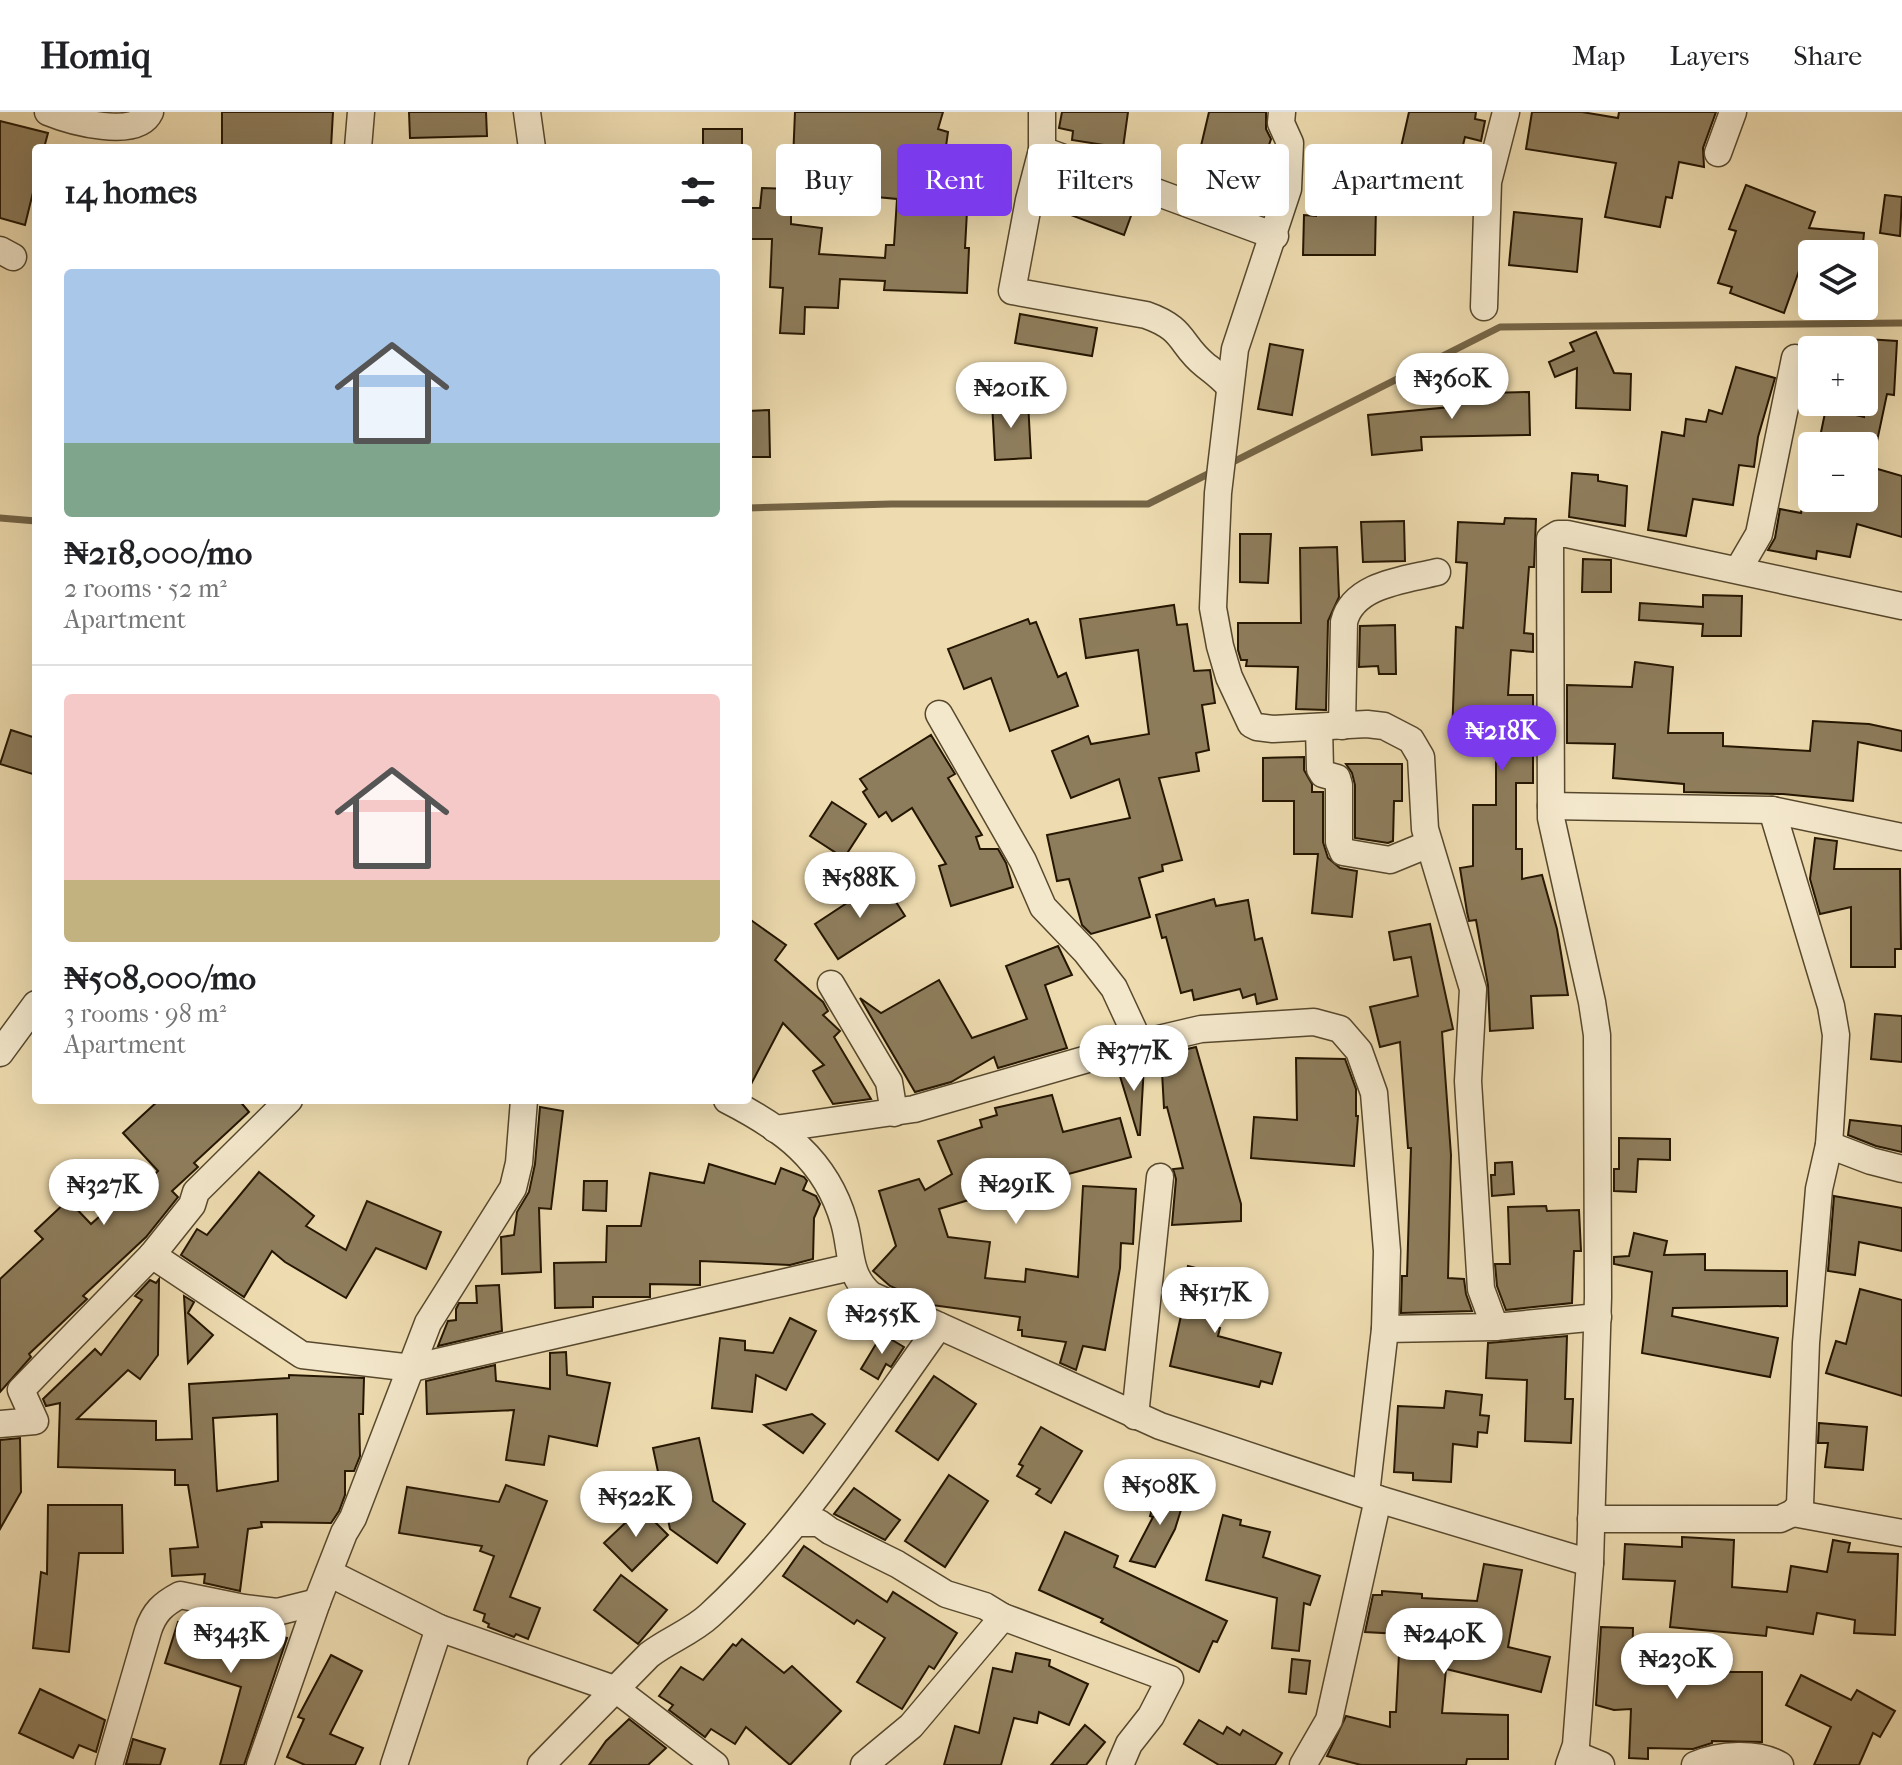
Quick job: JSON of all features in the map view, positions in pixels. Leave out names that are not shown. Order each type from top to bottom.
[{"type":"street","points":[[48,112],[61,118],[120,128],[140,123],[150,112]]},
{"type":"street","points":[[358,144],[361,112]]},
{"type":"street","points":[[527,112],[531,144]]},
{"type":"street","points":[[1042,112],[1042,144]]},
{"type":"street","points":[[1282,112],[1283,128],[1290,143],[1288,189],[1275,236],[1235,349],[1218,493],[1213,608],[1229,677],[1251,724],[1273,729],[1384,726],[1411,740],[1421,757],[1423,813],[1429,844],[1473,989],[1468,1081],[1480,1274],[1481,1289],[1495,1327]]},
{"type":"street","points":[[1484,307],[1488,182],[1506,112]]},
{"type":"street","points":[[1718,153],[1733,112]]},
{"type":"street","points":[[1161,194],[1275,236]]},
{"type":"street","points":[[1028,205],[1012,291],[1146,315],[1164,321],[1182,337],[1204,365],[1218,373],[1229,386]]},
{"type":"street","points":[[1738,570],[1759,534],[1795,358]]},
{"type":"street","points":[[1601,1765],[1571,1760],[1590,1563],[1598,1317],[1597,1035],[1555,839],[1551,806],[1550,539],[1558,534],[1567,534],[1902,606]]},
{"type":"street","points":[[1429,844],[1390,860],[1343,852],[1339,842],[1339,781],[1323,774],[1320,769],[1331,726],[1347,609],[1382,586],[1437,572]]},
{"type":"street","points":[[939,714],[1023,861],[1043,907],[1086,952],[1114,988],[1140,1044]]},
{"type":"street","points":[[1551,806],[1772,810],[1902,837]]},
{"type":"street","points":[[1591,1519],[1780,1519],[1793,1513],[1800,1505],[1806,1343],[1819,1189],[1829,1145],[1836,1035],[1831,1006],[1772,810]]},
{"type":"street","points":[[831,984],[889,1082],[894,1113]]},
{"type":"street","points":[[0,1053],[32,1009]]},
{"type":"street","points":[[775,1129],[894,1113],[950,1101],[1140,1044],[1201,1029],[1314,1022],[1340,1029],[1349,1037],[1365,1064],[1374,1093],[1387,1251],[1385,1329],[1372,1497],[1329,1720],[1303,1765]]},
{"type":"street","points":[[0,1424],[35,1421],[21,1390],[152,1255],[192,1205],[196,1192],[285,1104]]},
{"type":"street","points":[[260,1765],[317,1602],[428,1323],[513,1188],[519,1163],[524,1104]]},
{"type":"street","points":[[734,1104],[775,1129],[809,1156],[827,1183],[844,1221],[851,1267],[860,1285],[871,1295],[1135,1416],[1372,1497],[1590,1563]]},
{"type":"street","points":[[1829,1145],[1902,1169]]},
{"type":"street","points":[[1135,1416],[1160,1177]]},
{"type":"street","points":[[152,1255],[302,1355],[412,1368],[851,1267]]},
{"type":"street","points":[[1385,1329],[1495,1327],[1598,1317]]},
{"type":"street","points":[[541,1765],[649,1655],[709,1616],[798,1523],[939,1326]]},
{"type":"street","points":[[1793,1513],[1902,1533]]},
{"type":"street","points":[[798,1523],[819,1523],[946,1594],[985,1606],[1003,1617],[1170,1679],[1151,1716],[1129,1744],[1120,1765]]},
{"type":"street","points":[[329,1573],[439,1628],[617,1690],[715,1765]]},
{"type":"street","points":[[109,1765],[153,1616],[164,1604],[180,1595],[277,1612],[317,1602]]},
{"type":"street","points":[[864,1765],[911,1726],[1003,1617]]},
{"type":"street","points":[[394,1765],[439,1628]]},
{"type":"street","points":[[1695,1765],[1742,1756],[1767,1758],[1780,1765]]},
{"type":"building","points":[[222,112],[333,112],[331,144],[222,144]]},
{"type":"building","points":[[409,112],[486,112],[487,136],[410,138]]},
{"type":"building","points":[[795,112],[943,112],[938,129],[948,132],[946,144],[897,144],[897,199],[881,197],[881,144],[794,144]]},
{"type":"building","points":[[1062,112],[1128,112],[1124,144],[1072,140],[1073,131],[1059,128]]},
{"type":"building","points":[[1209,112],[1266,112],[1269,144],[1201,144]]},
{"type":"building","points":[[1409,112],[1476,112],[1475,119],[1485,121],[1481,141],[1465,137],[1463,144],[1402,144]]},
{"type":"building","points":[[1532,112],[1582,112],[1618,118],[1619,112],[1716,112],[1703,148],[1704,167],[1679,162],[1672,198],[1666,197],[1660,227],[1605,217],[1616,163],[1526,149]]},
{"type":"building","points":[[0,121],[48,133],[45,144],[32,144],[32,196],[25,225],[0,218]]},
{"type":"building","points":[[703,129],[742,129],[742,144],[703,144]]},
{"type":"building","points":[[1746,185],[1815,212],[1809,228],[1864,233],[1863,240],[1798,240],[1798,274],[1784,313],[1730,293],[1732,287],[1718,283],[1736,231],[1729,229]]},
{"type":"building","points":[[762,188],[776,188],[776,216],[791,216],[791,224],[822,228],[819,254],[885,258],[886,245],[894,245],[897,199],[897,216],[967,216],[967,293],[884,290],[885,281],[840,279],[838,308],[805,307],[804,334],[780,333],[783,288],[770,287],[772,239],[752,239],[752,208],[760,208]]},
{"type":"building","points":[[1885,195],[1902,197],[1900,236],[1880,233]]},
{"type":"building","points":[[1514,212],[1582,219],[1577,272],[1509,265]]},
{"type":"building","points":[[1304,215],[1376,216],[1375,255],[1303,255]]},
{"type":"building","points":[[1073,216],[1131,216],[1124,235]]},
{"type":"building","points":[[1020,314],[1097,328],[1092,356],[1015,343]]},
{"type":"building","points":[[1596,332],[1614,373],[1631,374],[1630,410],[1576,408],[1577,368],[1555,377],[1549,362],[1574,351],[1570,343]]},
{"type":"building","points":[[1878,340],[1897,341],[1894,395],[1887,394],[1878,437],[1878,432],[1821,432],[1824,416],[1878,416]]},
{"type":"building","points":[[1270,344],[1303,350],[1292,415],[1258,409]]},
{"type":"building","points":[[1736,367],[1775,378],[1758,437],[1754,467],[1739,465],[1733,505],[1693,499],[1686,536],[1648,530],[1662,432],[1684,436],[1686,419],[1706,422],[1709,410],[1722,414]]},
{"type":"building","points":[[1529,392],[1530,435],[1421,437],[1422,450],[1372,455],[1368,415],[1450,407],[1449,394]]},
{"type":"building","points":[[1028,401],[1031,458],[995,460],[992,402]]},
{"type":"building","points":[[769,410],[770,457],[752,457],[752,411]]},
{"type":"building","points":[[1878,469],[1902,476],[1902,537],[1857,524],[1850,557],[1817,551],[1816,559],[1768,550],[1775,538],[1780,509],[1801,513],[1878,512]]},
{"type":"building","points":[[1572,473],[1598,475],[1598,481],[1627,486],[1625,526],[1569,517]]},
{"type":"building","points":[[1505,518],[1536,519],[1534,567],[1529,567],[1524,633],[1533,634],[1533,652],[1511,650],[1508,695],[1533,695],[1533,783],[1516,783],[1516,849],[1522,849],[1522,879],[1542,875],[1557,929],[1568,995],[1531,996],[1533,1028],[1490,1031],[1488,985],[1476,920],[1469,921],[1460,868],[1473,866],[1473,805],[1496,805],[1496,737],[1452,735],[1456,627],[1463,628],[1467,563],[1456,562],[1458,522],[1504,524]]},
{"type":"building","points":[[1404,521],[1405,561],[1363,562],[1361,522]]},
{"type":"building","points":[[1240,534],[1271,534],[1268,583],[1240,582]]},
{"type":"building","points":[[1337,547],[1339,597],[1328,621],[1326,710],[1296,709],[1298,667],[1246,666],[1247,660],[1241,660],[1238,650],[1238,623],[1301,623],[1300,548]]},
{"type":"building","points":[[1583,559],[1611,560],[1611,592],[1582,592]]},
{"type":"building","points":[[1703,595],[1742,596],[1741,636],[1702,636],[1703,624],[1639,620],[1640,603],[1703,607]]},
{"type":"building","points":[[1174,605],[1177,625],[1187,624],[1194,671],[1210,670],[1215,703],[1202,705],[1209,750],[1196,753],[1199,771],[1159,778],[1182,860],[1162,865],[1163,871],[1139,878],[1150,917],[1091,934],[1082,925],[1069,879],[1057,881],[1047,835],[1130,818],[1119,779],[1071,798],[1052,751],[1088,736],[1091,744],[1149,734],[1138,650],[1086,658],[1080,619]]},
{"type":"building","points":[[1028,619],[1030,624],[1036,622],[1058,677],[1066,673],[1078,706],[1010,731],[991,678],[964,689],[948,649]]},
{"type":"building","points":[[1395,625],[1396,674],[1379,674],[1378,666],[1359,667],[1360,626]]},
{"type":"building","points":[[1635,662],[1673,667],[1668,733],[1723,733],[1723,746],[1810,751],[1813,721],[1869,724],[1902,731],[1902,751],[1858,742],[1853,801],[1783,794],[1684,792],[1684,784],[1613,778],[1615,744],[1567,743],[1567,685],[1632,687]]},
{"type":"building","points":[[11,730],[32,737],[32,774],[0,764]]},
{"type":"building","points":[[931,735],[955,774],[948,778],[982,835],[976,837],[980,849],[998,849],[1013,887],[951,906],[939,866],[946,864],[912,808],[892,821],[886,812],[879,817],[863,792],[867,789],[860,779]]},
{"type":"building","points":[[1304,757],[1304,770],[1312,784],[1312,792],[1323,792],[1323,842],[1328,858],[1340,868],[1357,871],[1352,917],[1312,913],[1318,854],[1294,854],[1294,801],[1263,801],[1263,758]]},
{"type":"building","points":[[1346,764],[1402,764],[1402,801],[1394,801],[1393,841],[1355,838],[1355,785]]},
{"type":"building","points":[[832,802],[866,824],[844,858],[810,836]]},
{"type":"building","points":[[1815,838],[1837,841],[1834,869],[1900,869],[1901,949],[1895,949],[1895,967],[1851,967],[1851,907],[1820,914],[1810,879]]},
{"type":"building","points":[[882,880],[905,916],[838,959],[815,924]]},
{"type":"building","points":[[1214,899],[1216,906],[1248,900],[1255,940],[1262,938],[1277,999],[1257,1004],[1255,994],[1243,998],[1240,989],[1194,1000],[1192,990],[1181,993],[1166,937],[1162,938],[1156,915]]},
{"type":"building","points":[[752,921],[786,945],[775,960],[823,1002],[828,1011],[823,1015],[840,1031],[834,1037],[871,1099],[833,1104],[813,1071],[824,1065],[783,1023],[752,1082]]},
{"type":"building","points":[[1430,924],[1453,1029],[1442,1032],[1451,1155],[1448,1278],[1464,1279],[1472,1311],[1401,1313],[1402,1276],[1407,1276],[1411,1148],[1408,1148],[1400,1042],[1380,1047],[1370,1007],[1418,996],[1411,957],[1394,960],[1389,932]]},
{"type":"building","points":[[1058,946],[1072,975],[1045,985],[1067,1048],[998,1068],[994,1057],[951,1082],[915,1092],[860,998],[881,1013],[939,980],[972,1038],[1027,1019],[1006,966]]},
{"type":"building","points":[[1875,1014],[1902,1016],[1902,1062],[1871,1059]]},
{"type":"building","points":[[1196,1047],[1241,1204],[1241,1221],[1172,1225],[1176,1179],[1173,1169],[1183,1168],[1167,1107],[1164,1108],[1162,1072],[1157,1072],[1153,1057]]},
{"type":"building","points":[[1296,1058],[1345,1059],[1356,1089],[1358,1116],[1354,1166],[1251,1158],[1254,1117],[1297,1120]]},
{"type":"building","points":[[1144,1065],[1140,1135],[1138,1135],[1119,1073]]},
{"type":"building","points":[[1052,1095],[1063,1132],[1120,1118],[1131,1157],[1024,1186],[1024,1193],[1005,1199],[1002,1190],[939,1209],[948,1237],[990,1242],[985,1278],[1025,1282],[1026,1269],[1078,1277],[1083,1186],[1136,1189],[1133,1244],[1121,1243],[1120,1268],[1105,1350],[1083,1346],[1076,1370],[1060,1363],[1066,1342],[1022,1336],[1022,1330],[1018,1330],[1020,1317],[932,1305],[890,1286],[873,1271],[896,1246],[879,1191],[919,1179],[925,1190],[952,1174],[938,1141],[982,1127],[980,1120],[997,1115],[995,1108]]},
{"type":"building","points":[[155,1104],[242,1104],[249,1112],[194,1163],[198,1167],[172,1191],[178,1197],[146,1237],[83,1296],[87,1299],[29,1354],[31,1357],[0,1392],[0,1279],[43,1239],[35,1231],[68,1200],[91,1224],[126,1193],[130,1198],[158,1171],[123,1133]]},
{"type":"building","points":[[540,1107],[563,1111],[551,1209],[539,1208],[541,1272],[502,1274],[501,1237],[514,1235],[517,1212],[529,1192]]},
{"type":"building","points":[[1850,1120],[1902,1126],[1902,1152],[1848,1135]]},
{"type":"building","points":[[1619,1138],[1670,1139],[1670,1160],[1638,1159],[1636,1192],[1614,1191],[1614,1169],[1619,1169]]},
{"type":"building","points":[[1512,1162],[1514,1194],[1492,1196],[1491,1175],[1495,1175],[1495,1163]]},
{"type":"building","points":[[709,1164],[775,1184],[781,1168],[804,1177],[807,1181],[803,1190],[816,1196],[820,1204],[814,1218],[813,1259],[790,1265],[700,1261],[700,1285],[650,1284],[650,1297],[593,1297],[593,1307],[555,1308],[554,1263],[606,1262],[607,1226],[641,1226],[650,1173],[704,1183]]},
{"type":"building","points":[[259,1172],[314,1216],[306,1226],[346,1250],[367,1201],[441,1232],[426,1269],[376,1248],[346,1298],[272,1251],[244,1297],[181,1255],[197,1229],[207,1235]]},
{"type":"building","points":[[584,1181],[607,1181],[606,1211],[583,1210]]},
{"type":"building","points":[[1834,1196],[1902,1208],[1902,1251],[1859,1242],[1855,1275],[1828,1271]]},
{"type":"building","points":[[1546,1206],[1547,1211],[1579,1210],[1581,1251],[1574,1251],[1572,1303],[1506,1310],[1497,1286],[1495,1264],[1510,1264],[1508,1207]]},
{"type":"building","points":[[1634,1233],[1667,1241],[1664,1255],[1705,1254],[1705,1270],[1787,1271],[1787,1306],[1673,1308],[1672,1316],[1778,1338],[1770,1377],[1642,1353],[1652,1272],[1614,1264],[1614,1257],[1629,1256]]},
{"type":"building","points":[[1188,1266],[1227,1276],[1214,1326],[1220,1328],[1218,1336],[1281,1353],[1272,1384],[1261,1381],[1259,1387],[1170,1366],[1182,1311],[1177,1309],[1180,1296],[1173,1294],[1178,1275],[1185,1276]]},
{"type":"building","points":[[159,1279],[158,1355],[140,1379],[128,1370],[77,1419],[156,1421],[156,1440],[192,1439],[189,1384],[289,1378],[289,1375],[364,1378],[363,1414],[359,1414],[360,1456],[354,1471],[345,1471],[345,1495],[339,1511],[331,1523],[261,1522],[262,1527],[248,1529],[240,1591],[204,1583],[205,1574],[172,1576],[170,1549],[198,1547],[188,1485],[175,1485],[175,1470],[58,1467],[60,1403],[46,1406],[43,1399],[95,1349],[101,1355],[142,1300],[135,1296],[150,1280],[156,1283]],"holes":[[[277,1414],[278,1481],[217,1491],[213,1418]]]},
{"type":"building","points":[[499,1285],[502,1331],[438,1346],[448,1321],[456,1320],[459,1303],[477,1303],[476,1286]]},
{"type":"building","points":[[1860,1289],[1902,1300],[1902,1396],[1826,1373],[1836,1341],[1846,1344]]},
{"type":"building","points":[[184,1296],[194,1302],[188,1313],[213,1335],[188,1363]]},
{"type":"building","points":[[790,1318],[816,1331],[786,1390],[756,1375],[752,1412],[712,1408],[720,1338],[745,1341],[745,1350],[773,1353]]},
{"type":"building","points":[[882,1334],[904,1347],[891,1367],[886,1364],[878,1379],[861,1369]]},
{"type":"building","points":[[1567,1336],[1565,1399],[1573,1399],[1571,1443],[1525,1441],[1527,1380],[1486,1378],[1488,1343]]},
{"type":"building","points":[[566,1352],[567,1375],[610,1383],[597,1446],[549,1436],[544,1465],[506,1460],[514,1410],[427,1414],[426,1381],[495,1365],[496,1381],[550,1389],[550,1353]]},
{"type":"building","points":[[934,1376],[976,1404],[938,1460],[896,1431]]},
{"type":"building","points":[[1446,1391],[1482,1395],[1480,1415],[1489,1416],[1487,1433],[1478,1432],[1477,1447],[1453,1444],[1451,1482],[1413,1480],[1413,1473],[1394,1472],[1398,1406],[1444,1408]]},
{"type":"building","points":[[812,1414],[825,1424],[803,1453],[764,1425]]},
{"type":"building","points":[[1819,1423],[1867,1427],[1863,1470],[1825,1467],[1828,1443],[1818,1443]]},
{"type":"building","points":[[1041,1427],[1082,1451],[1051,1503],[1036,1494],[1040,1489],[1017,1476],[1023,1466],[1019,1464]]},
{"type":"building","points":[[20,1438],[21,1492],[0,1529],[0,1440]]},
{"type":"building","points":[[699,1438],[713,1501],[745,1524],[717,1563],[670,1529],[653,1448]]},
{"type":"building","points":[[949,1475],[988,1501],[945,1567],[905,1541]]},
{"type":"building","points":[[506,1485],[547,1501],[510,1597],[540,1608],[528,1639],[488,1627],[489,1624],[483,1621],[485,1614],[474,1610],[494,1556],[480,1551],[482,1546],[399,1533],[407,1487],[499,1502]]},
{"type":"building","points":[[1159,1486],[1186,1494],[1175,1529],[1155,1567],[1130,1561],[1153,1517],[1150,1516]]},
{"type":"building","points":[[854,1488],[900,1520],[885,1540],[834,1514]]},
{"type":"building","points":[[48,1505],[122,1505],[123,1553],[79,1553],[69,1652],[33,1648],[41,1572],[47,1574]]},
{"type":"building","points":[[641,1508],[668,1535],[632,1571],[604,1543]]},
{"type":"building","points":[[1223,1515],[1241,1520],[1240,1525],[1270,1532],[1263,1557],[1320,1576],[1310,1605],[1304,1603],[1299,1651],[1272,1648],[1277,1598],[1206,1580]]},
{"type":"building","points":[[1065,1532],[1118,1556],[1114,1567],[1227,1621],[1217,1642],[1213,1641],[1199,1672],[1101,1622],[1103,1619],[1039,1590]]},
{"type":"building","points":[[1682,1537],[1734,1540],[1732,1587],[1787,1592],[1791,1566],[1827,1572],[1833,1540],[1850,1543],[1848,1552],[1898,1554],[1895,1635],[1854,1633],[1855,1620],[1817,1613],[1813,1634],[1767,1627],[1766,1636],[1670,1627],[1675,1581],[1623,1579],[1625,1544],[1682,1547]]},
{"type":"building","points":[[804,1546],[887,1602],[893,1592],[957,1633],[934,1669],[929,1666],[902,1709],[857,1682],[885,1638],[857,1620],[854,1624],[783,1576]]},
{"type":"building","points":[[1484,1564],[1522,1570],[1508,1647],[1550,1657],[1541,1692],[1446,1669],[1442,1713],[1508,1715],[1508,1759],[1467,1759],[1466,1765],[1361,1765],[1327,1756],[1346,1716],[1390,1727],[1390,1712],[1396,1712],[1400,1634],[1365,1632],[1373,1595],[1382,1595],[1382,1591],[1422,1594],[1422,1598],[1477,1601]]},
{"type":"building","points":[[621,1575],[667,1610],[638,1644],[594,1610]]},
{"type":"building","points":[[188,1619],[211,1626],[209,1632],[253,1646],[258,1630],[287,1638],[244,1765],[220,1765],[241,1687],[165,1663],[178,1622],[186,1624]]},
{"type":"building","points":[[1601,1627],[1633,1628],[1632,1672],[1718,1675],[1718,1672],[1762,1672],[1762,1742],[1712,1741],[1693,1749],[1648,1748],[1648,1759],[1629,1758],[1631,1709],[1614,1710],[1596,1705]]},
{"type":"building","points":[[742,1639],[784,1673],[792,1666],[841,1711],[790,1765],[746,1727],[735,1744],[711,1729],[705,1737],[669,1710],[673,1705],[659,1696],[681,1667],[703,1680],[733,1644],[736,1646]]},
{"type":"building","points":[[1016,1653],[1050,1660],[1049,1666],[1088,1684],[1069,1725],[1039,1712],[1037,1723],[1014,1718],[1001,1765],[944,1765],[955,1726],[979,1733],[993,1668],[1012,1672]]},
{"type":"building","points":[[331,1655],[362,1671],[330,1734],[363,1748],[355,1765],[305,1765],[287,1757],[304,1719],[298,1717]]},
{"type":"building","points":[[1292,1659],[1310,1661],[1306,1694],[1289,1692]]},
{"type":"building","points":[[1801,1675],[1851,1700],[1857,1690],[1895,1711],[1880,1737],[1873,1733],[1859,1765],[1814,1765],[1831,1727],[1786,1705]]},
{"type":"building","points":[[40,1689],[105,1720],[96,1752],[79,1745],[73,1758],[19,1733]]},
{"type":"building","points":[[629,1719],[666,1748],[648,1765],[589,1765],[606,1741]]},
{"type":"building","points":[[1199,1720],[1223,1734],[1227,1727],[1240,1735],[1243,1730],[1282,1753],[1275,1765],[1219,1765],[1184,1744]]},
{"type":"building","points":[[1085,1725],[1105,1742],[1086,1765],[1051,1765]]},
{"type":"building","points":[[133,1739],[165,1749],[160,1765],[126,1764]]},
{"type":"waterway","points":[[1229,464],[1500,327],[1902,323]]},
{"type":"waterway","points":[[752,508],[891,504],[1148,504],[1214,471]]},
{"type":"waterway","points":[[0,518],[32,521]]}]
